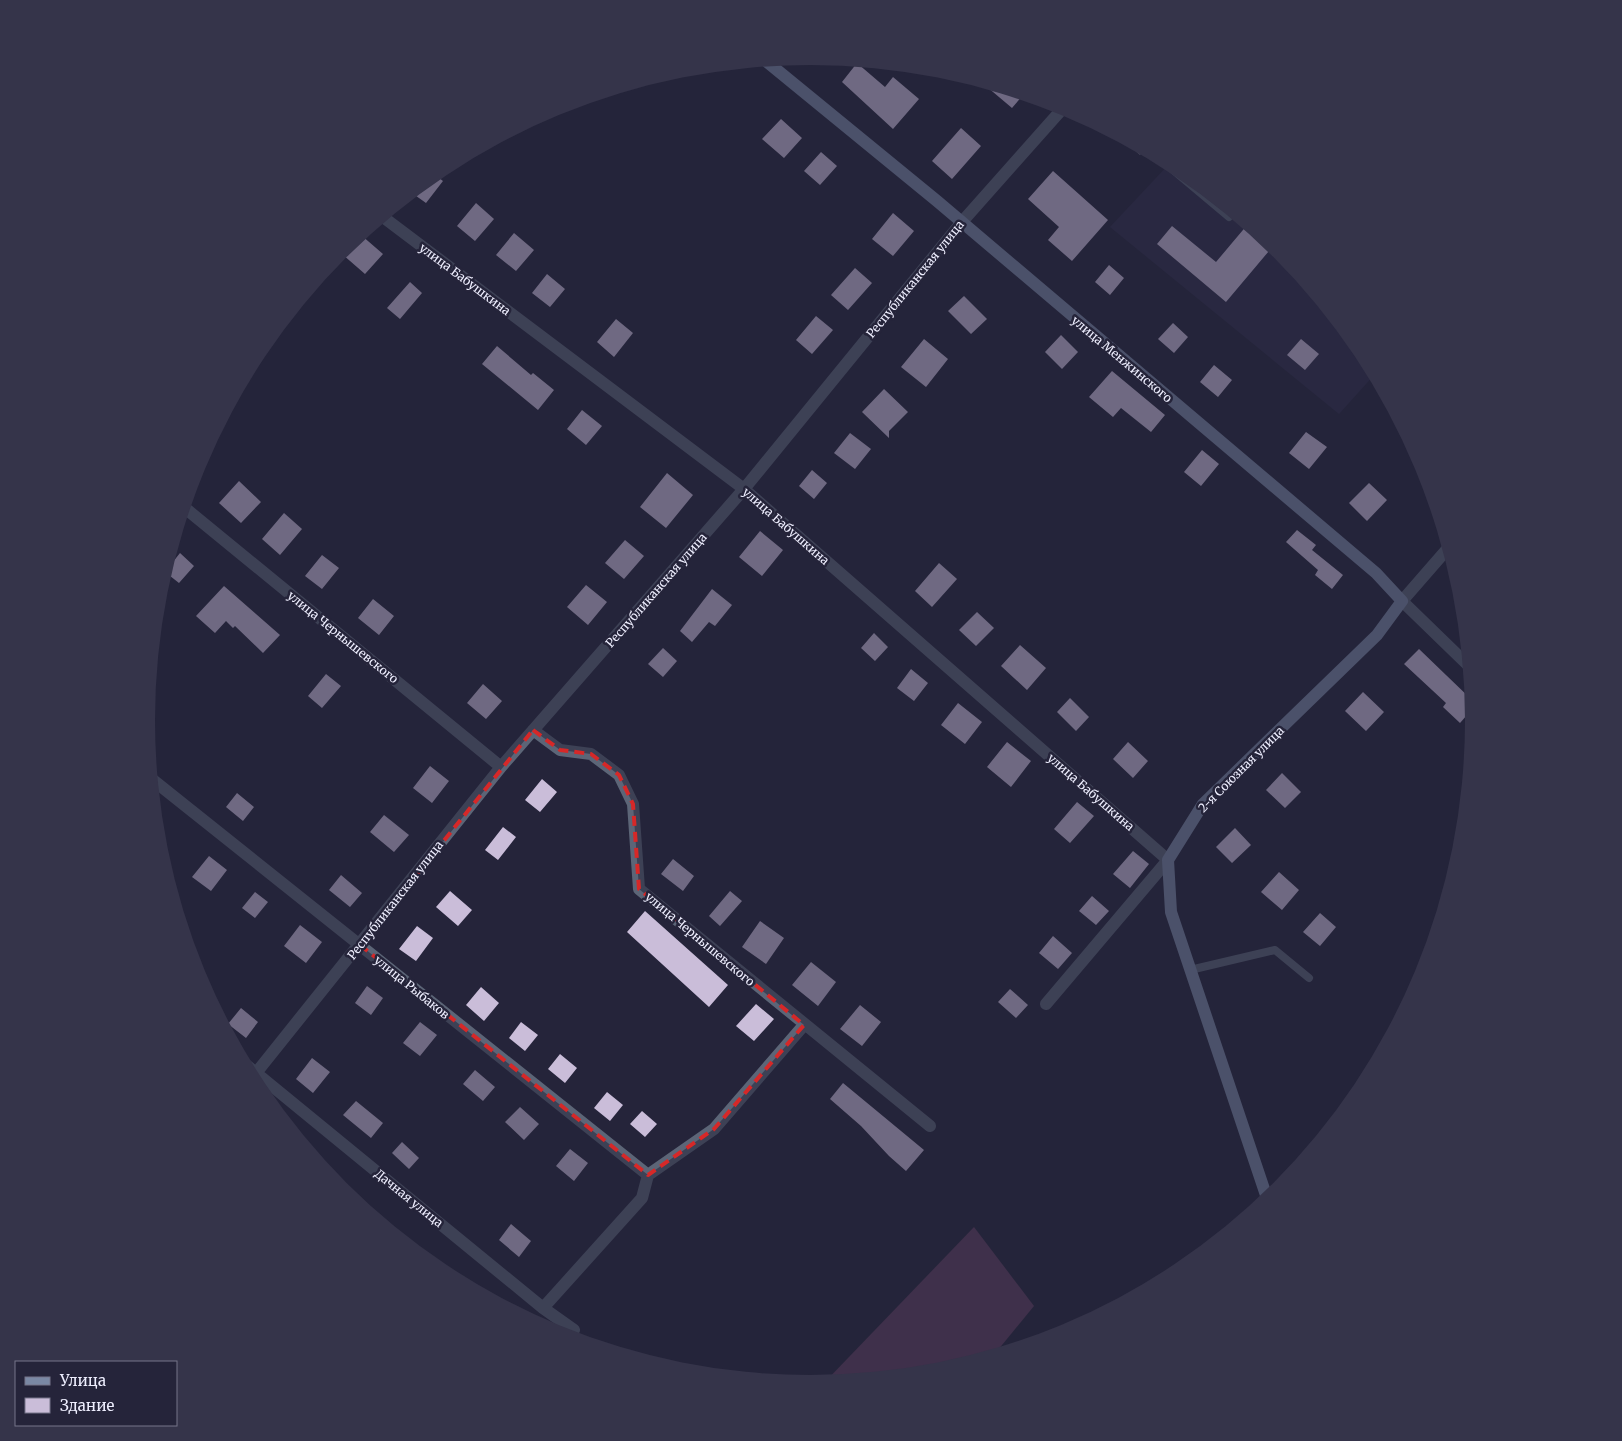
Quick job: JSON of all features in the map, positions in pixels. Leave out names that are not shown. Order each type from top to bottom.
[{"type":"main road","name":"улица Менжинского","points":[[772,66],[1368,567],[1402,602]]},
{"type":"main road","name":"2-я Союзная улица","points":[[1168,860],[1203,804],[1377,635],[1402,602]]},
{"type":"main road","points":[[1168,860],[1171,912],[1265,1193]]},
{"type":"street","name":"Республиканская улица","points":[[258,1072],[501,767],[744,489],[961,223],[1058,114]]},
{"type":"street","name":"улица Бабушкина","points":[[388,221],[744,489],[1168,860]]},
{"type":"street","name":"улица Чернышевского","points":[[190,512],[501,767]]},
{"type":"street","name":"2-я Союзная улица","points":[[1402,602],[1444,552]]},
{"type":"street","name":"улица Менжинского","points":[[1402,602],[1463,661]]},
{"type":"street","name":"улица Чернышевского","points":[[533,730],[560,750],[591,754],[619,775],[633,804],[639,889],[930,1126]]},
{"type":"street","name":"улица Рыбаков","points":[[159,785],[648,1175]]},
{"type":"street","name":"2-я Союзная улица","points":[[1046,1004],[1168,860]]},
{"type":"street","points":[[543,1308],[642,1198],[648,1175],[714,1130],[804,1025]]},
{"type":"street","name":"Дачная улица","points":[[267,1086],[543,1308],[574,1330]]},
{"type":"lane","points":[[1202,194],[1229,217]]},
{"type":"lane","points":[[1190,970],[1275,950],[1308,978]]},
{"type":"highlighted area","points":[[533,730],[560,750],[591,754],[619,775],[633,804],[639,889],[804,1025],[714,1129],[648,1175],[360,945]]},
{"type":"shaded area","points":[[1165,169],[1210,200],[1275,257],[1331,321],[1370,379],[1339,414],[1110,227]]},
{"type":"shaded area","points":[[974,1227],[1034,1306],[999,1348],[939,1363],[897,1370],[831,1376]]},
{"type":"building","points":[[855,66],[862,67],[885,87],[893,77],[919,99],[893,129],[842,82]]},
{"type":"building","points":[[991,90],[1020,99],[1012,108]]},
{"type":"building","points":[[781,119],[802,138],[784,158],[762,139]]},
{"type":"building","points":[[961,128],[981,146],[952,179],[932,161]]},
{"type":"building","points":[[821,152],[837,166],[820,185],[804,171]]},
{"type":"building","points":[[1053,171],[1108,220],[1072,261],[1048,240],[1059,227],[1028,199]]},
{"type":"building","points":[[441,179],[443,181],[426,203],[417,196]]},
{"type":"building","points":[[476,203],[494,219],[475,241],[457,226]]},
{"type":"building","points":[[893,213],[914,231],[893,256],[872,239]]},
{"type":"building","points":[[1172,226],[1216,262],[1244,229],[1269,251],[1226,302],[1157,244]]},
{"type":"building","points":[[514,233],[534,250],[516,271],[496,255]]},
{"type":"building","points":[[366,240],[383,254],[365,274],[346,258]]},
{"type":"building","points":[[1109,265],[1124,278],[1110,295],[1095,282]]},
{"type":"building","points":[[855,268],[872,283],[848,310],[831,295]]},
{"type":"building","points":[[547,274],[565,289],[550,307],[532,293]]},
{"type":"building","points":[[410,282],[422,293],[400,319],[387,308]]},
{"type":"building","points":[[964,296],[987,319],[971,334],[948,311]]},
{"type":"building","points":[[816,316],[833,330],[812,354],[796,340]]},
{"type":"building","points":[[616,319],[633,333],[614,357],[597,342]]},
{"type":"building","points":[[1173,323],[1188,337],[1174,353],[1158,339]]},
{"type":"building","points":[[1061,335],[1078,352],[1062,369],[1045,352]]},
{"type":"building","points":[[924,339],[948,359],[926,387],[901,367]]},
{"type":"building","points":[[1301,339],[1319,354],[1305,370],[1287,355]]},
{"type":"building","points":[[497,346],[531,375],[533,373],[554,390],[538,410],[482,364]]},
{"type":"building","points":[[1214,365],[1232,380],[1218,397],[1200,382]]},
{"type":"building","points":[[1112,371],[1165,415],[1151,432],[1121,408],[1113,417],[1089,397]]},
{"type":"building","points":[[884,389],[908,412],[889,431],[889,438],[862,412]]},
{"type":"building","points":[[582,410],[602,426],[586,445],[567,429]]},
{"type":"building","points":[[1306,432],[1327,447],[1309,469],[1289,453]]},
{"type":"building","points":[[850,433],[871,449],[855,469],[834,453]]},
{"type":"building","points":[[1202,450],[1219,464],[1201,486],[1184,472]]},
{"type":"building","points":[[812,470],[827,483],[814,499],[799,486]]},
{"type":"building","points":[[667,473],[693,495],[666,528],[640,507]]},
{"type":"building","points":[[239,481],[261,502],[241,523],[219,503]]},
{"type":"building","points":[[1369,483],[1387,500],[1367,521],[1349,503]]},
{"type":"building","points":[[284,513],[302,529],[280,555],[262,539]]},
{"type":"building","points":[[1297,530],[1316,545],[1312,550],[1343,575],[1332,589],[1315,575],[1318,570],[1286,542]]},
{"type":"building","points":[[760,531],[783,550],[762,576],[739,557]]},
{"type":"building","points":[[625,540],[644,556],[624,579],[605,563]]},
{"type":"building","points":[[180,553],[194,566],[179,583],[172,577],[176,557]]},
{"type":"building","points":[[322,555],[339,568],[322,589],[305,576]]},
{"type":"building","points":[[939,563],[957,579],[932,607],[915,591]]},
{"type":"building","points":[[586,585],[607,602],[588,625],[567,607]]},
{"type":"building","points":[[224,586],[280,635],[263,653],[235,626],[233,628],[226,621],[215,633],[196,616]]},
{"type":"building","points":[[712,589],[732,605],[715,626],[709,622],[692,642],[680,631]]},
{"type":"building","points":[[373,599],[394,616],[379,635],[358,618]]},
{"type":"building","points":[[977,612],[994,628],[976,646],[959,630]]},
{"type":"building","points":[[874,633],[888,647],[875,661],[861,648]]},
{"type":"building","points":[[1020,645],[1046,668],[1027,690],[1001,666]]},
{"type":"building","points":[[663,648],[677,661],[663,677],[648,664]]},
{"type":"building","points":[[1419,649],[1465,694],[1466,716],[1460,723],[1443,707],[1446,703],[1404,664]]},
{"type":"building","points":[[911,669],[928,683],[914,701],[897,688]]},
{"type":"building","points":[[326,674],[341,686],[322,708],[308,696]]},
{"type":"building","points":[[483,684],[502,701],[486,719],[467,703]]},
{"type":"building","points":[[1363,692],[1384,712],[1366,731],[1345,711]]},
{"type":"building","points":[[1070,698],[1089,717],[1076,731],[1057,712]]},
{"type":"building","points":[[958,703],[982,722],[965,744],[941,725]]},
{"type":"building","points":[[1007,742],[1031,761],[1011,787],[987,767]]},
{"type":"building","points":[[1128,742],[1148,761],[1133,778],[1113,759]]},
{"type":"building","points":[[430,766],[449,781],[432,803],[413,788]]},
{"type":"building","points":[[1282,773],[1301,792],[1285,808],[1266,790]]},
{"type":"building","points":[[542,779],[557,792],[540,812],[525,800]]},
{"type":"building","points":[[237,793],[254,807],[243,821],[226,807]]},
{"type":"building","points":[[1077,802],[1094,816],[1070,843],[1054,829]]},
{"type":"building","points":[[384,815],[409,835],[394,852],[370,832]]},
{"type":"building","points":[[503,827],[516,837],[498,860],[485,850]]},
{"type":"building","points":[[1235,828],[1251,845],[1232,863],[1216,847]]},
{"type":"building","points":[[1133,851],[1149,864],[1130,888],[1113,874]]},
{"type":"building","points":[[209,856],[227,870],[211,891],[192,877]]},
{"type":"building","points":[[673,859],[694,876],[683,891],[661,874]]},
{"type":"building","points":[[1279,872],[1299,890],[1282,910],[1261,892]]},
{"type":"building","points":[[341,875],[362,893],[350,907],[329,890]]},
{"type":"building","points":[[450,891],[472,910],[458,926],[436,907]]},
{"type":"building","points":[[730,891],[742,901],[720,926],[709,916]]},
{"type":"building","points":[[255,892],[268,902],[255,918],[242,908]]},
{"type":"building","points":[[1092,896],[1109,911],[1096,925],[1079,911]]},
{"type":"building","points":[[645,911],[728,985],[709,1007],[627,932]]},
{"type":"building","points":[[1320,913],[1336,927],[1320,946],[1303,932]]},
{"type":"building","points":[[760,921],[784,938],[766,964],[742,947]]},
{"type":"building","points":[[300,925],[322,942],[306,963],[284,946]]},
{"type":"building","points":[[417,926],[433,938],[416,961],[399,949]]},
{"type":"building","points":[[1053,936],[1072,953],[1058,969],[1039,953]]},
{"type":"building","points":[[811,962],[836,982],[818,1006],[792,985]]},
{"type":"building","points":[[367,986],[383,998],[371,1015],[355,1003]]},
{"type":"building","points":[[481,987],[499,1003],[484,1021],[466,1005]]},
{"type":"building","points":[[1010,989],[1028,1005],[1016,1018],[998,1002]]},
{"type":"building","points":[[756,1004],[774,1019],[754,1041],[736,1026]]},
{"type":"building","points":[[860,1005],[881,1022],[862,1046],[840,1029]]},
{"type":"building","points":[[241,1008],[258,1022],[246,1038],[232,1027],[229,1022]]},
{"type":"building","points":[[420,1022],[437,1035],[420,1056],[403,1043]]},
{"type":"building","points":[[521,1022],[538,1035],[525,1051],[509,1038]]},
{"type":"building","points":[[560,1054],[577,1068],[565,1083],[548,1069]]},
{"type":"building","points":[[312,1058],[330,1072],[313,1093],[296,1079]]},
{"type":"building","points":[[475,1070],[495,1087],[483,1101],[463,1084]]},
{"type":"building","points":[[843,1083],[924,1150],[906,1171],[861,1126],[830,1099]]},
{"type":"building","points":[[607,1092],[623,1105],[610,1121],[594,1108]]},
{"type":"building","points":[[356,1101],[383,1123],[371,1138],[343,1115]]},
{"type":"building","points":[[520,1107],[539,1124],[524,1140],[505,1122]]},
{"type":"building","points":[[642,1111],[657,1124],[645,1137],[630,1124]]},
{"type":"building","points":[[402,1142],[419,1158],[409,1169],[392,1153]]},
{"type":"building","points":[[570,1149],[588,1163],[574,1181],[556,1166]]},
{"type":"building","points":[[511,1224],[531,1241],[519,1257],[499,1240]]}]
